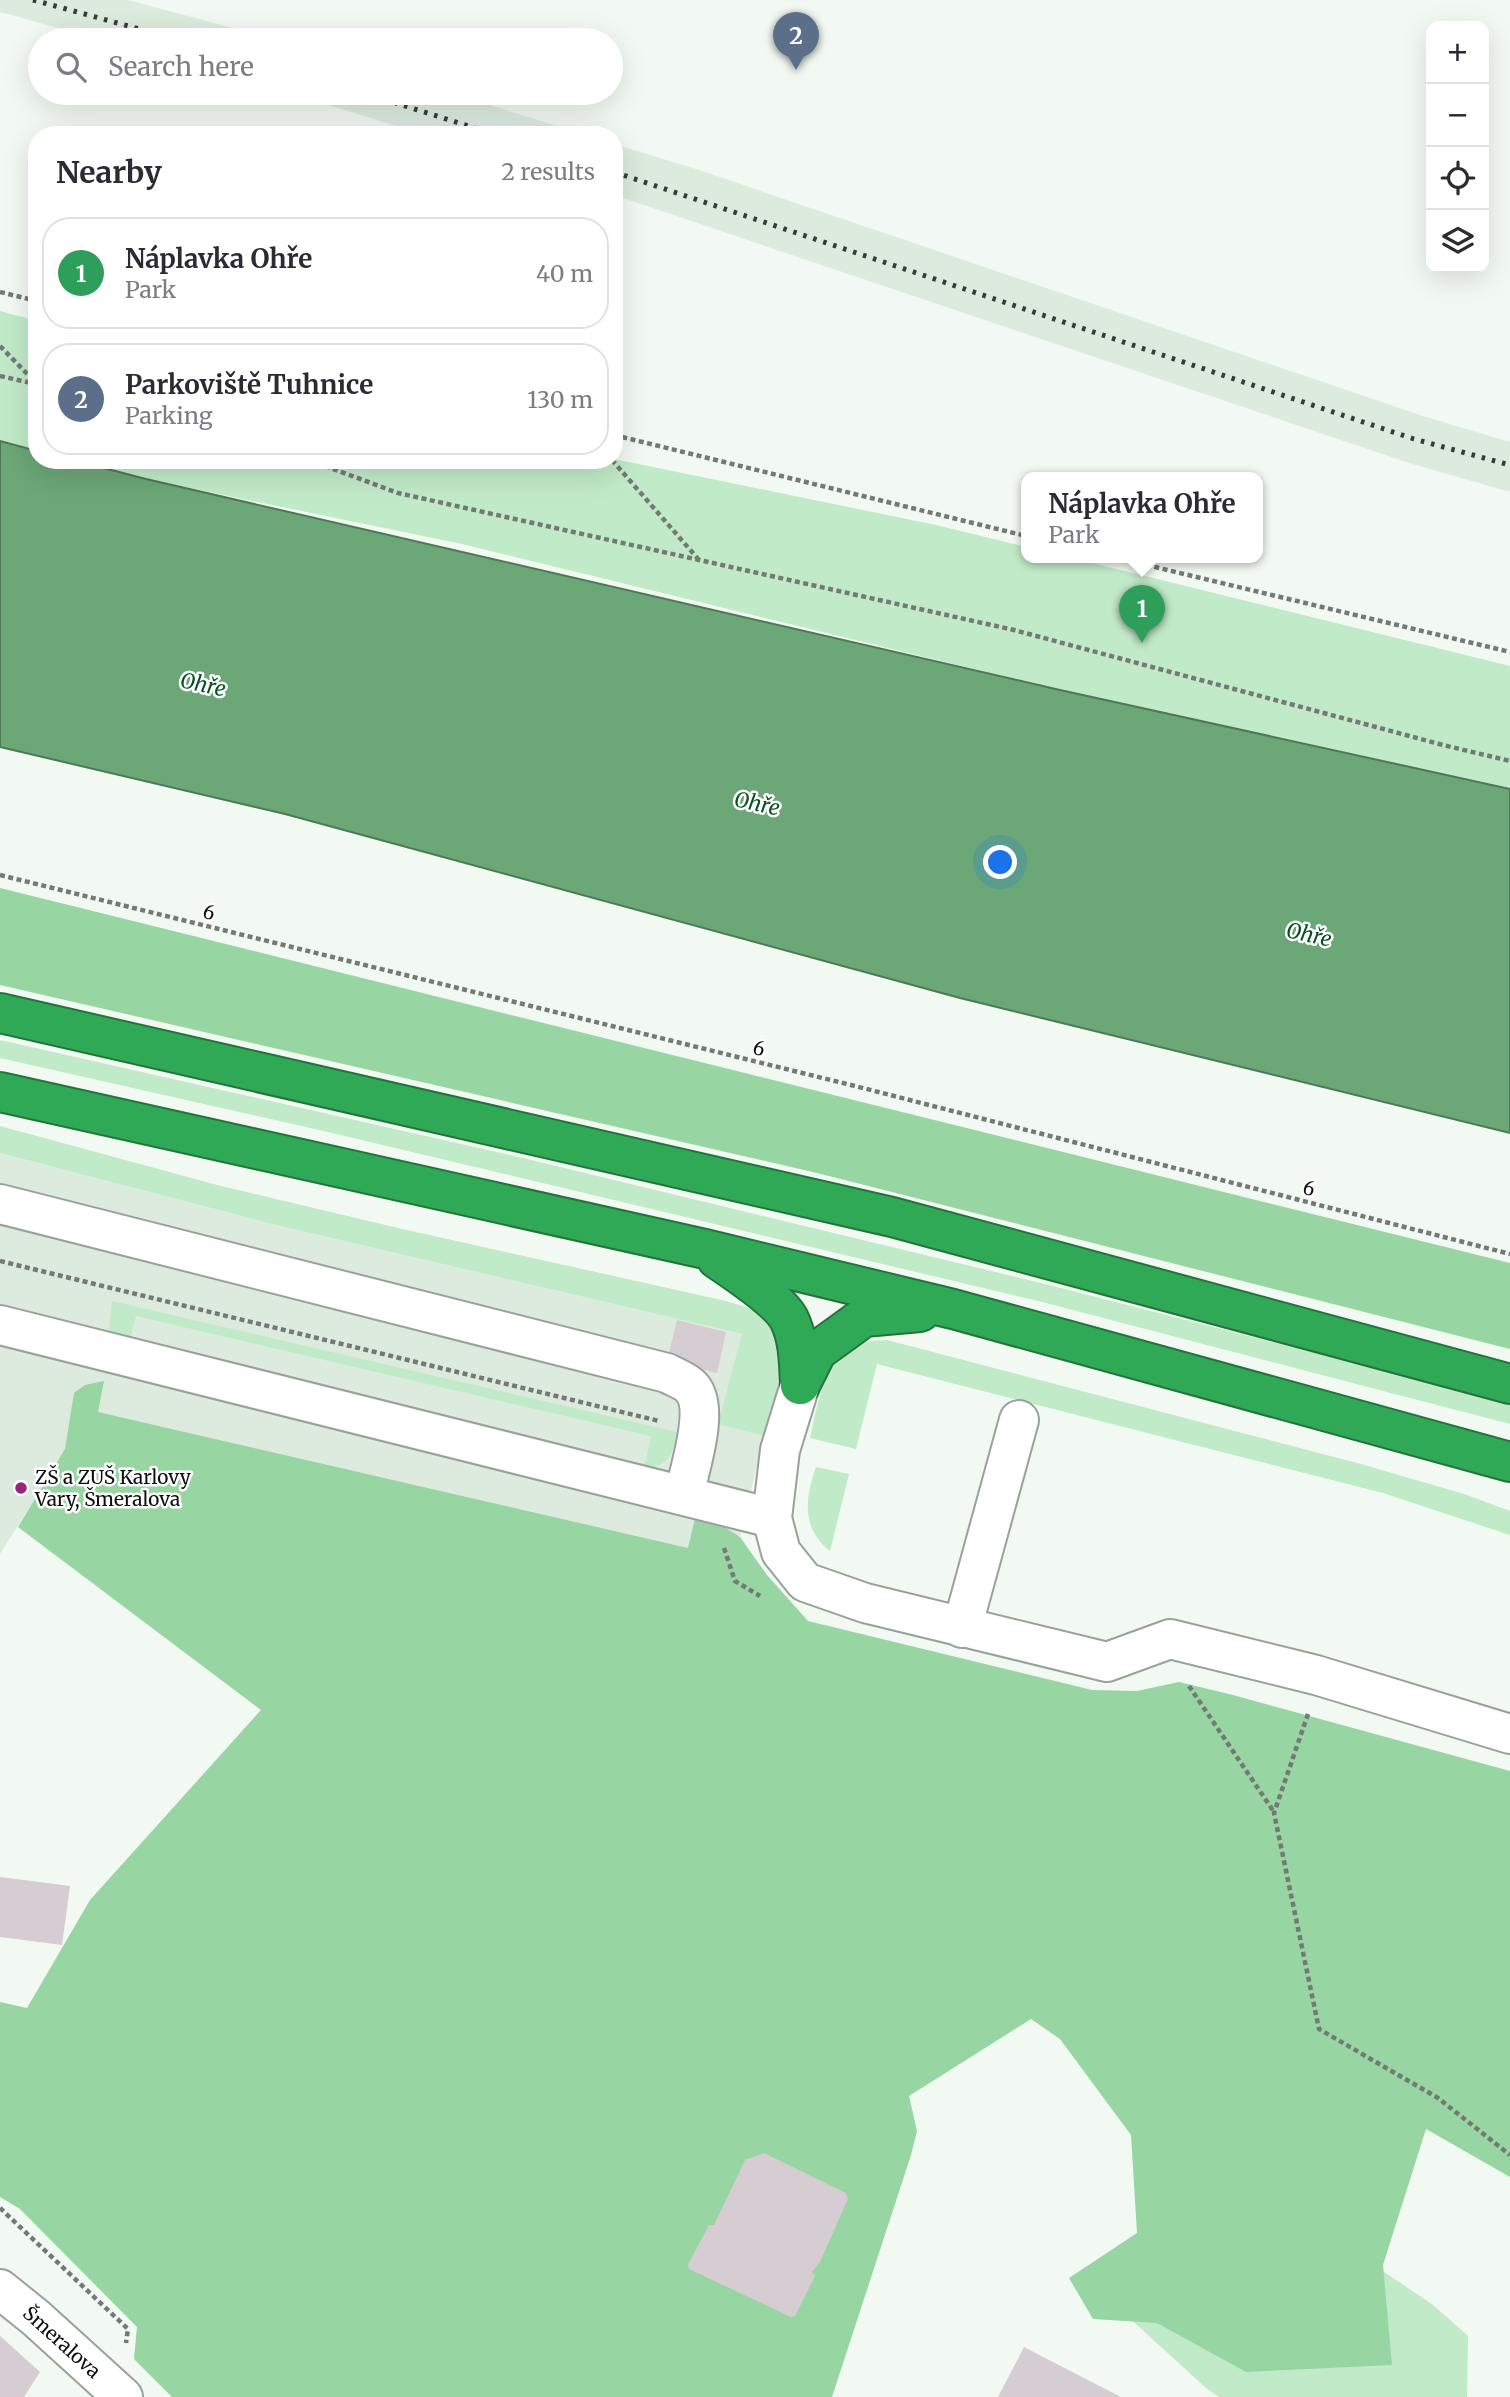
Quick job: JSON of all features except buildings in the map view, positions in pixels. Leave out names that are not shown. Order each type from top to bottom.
[{"type":"highway","points":[[0,1013],[892,1217],[1510,1384]]},
{"type":"highway","points":[[0,1092],[705,1249],[953,1310],[1510,1462]]},
{"type":"highway","points":[[705,1249],[760,1290],[788,1318],[798,1346],[800,1385]]},
{"type":"highway","points":[[800,1385],[817,1351],[864,1317],[953,1310]]},
{"type":"highway","points":[[1433,1441],[1510,1472]]},
{"type":"street","points":[[0,1204],[667,1373],[692,1387],[698,1399],[698,1430],[684,1495]]},
{"type":"street","points":[[0,1325],[772,1518]]},
{"type":"street","points":[[800,1385],[780,1450],[772,1518],[781,1552],[805,1582],[865,1603],[1107,1662],[1170,1639],[1316,1675],[1510,1734]]},
{"type":"street","points":[[962,1628],[1019,1420]]},
{"type":"street","name":"Šmeralova","points":[[0,2288],[123,2397]]},
{"type":"path","points":[[0,292],[28,299]]},
{"type":"path","points":[[0,346],[28,375]]},
{"type":"path","points":[[0,376],[28,382]]},
{"type":"path","points":[[623,437],[1021,536]]},
{"type":"path","points":[[333,469],[398,493],[1014,630],[1429,742],[1510,761]]},
{"type":"path","points":[[620,469],[701,561]]},
{"type":"path","points":[[1138,563],[1510,652]]},
{"type":"path","name":"6","points":[[0,875],[868,1089],[1510,1254]]},
{"type":"path","points":[[0,1261],[698,1430]]},
{"type":"path","points":[[1187,1683],[1274,1813],[1319,2029],[1438,2098],[1510,2155]]},
{"type":"path","points":[[1274,1813],[1311,1706]]},
{"type":"path","points":[[0,2207],[128,2329],[126,2350]]},
{"type":"shaded area","points":[[0,0],[128,0],[232,28],[58,28],[0,12]]},
{"type":"shaded area","points":[[329,105],[490,105],[557,126],[396,126]]},
{"type":"shaded area","points":[[623,147],[696,169],[1423,416],[1510,442],[1510,492],[1409,463],[623,198]]},
{"type":"shaded area","points":[[0,311],[28,319],[28,449],[0,441]]},
{"type":"shaded area","points":[[623,461],[936,525],[1021,546],[1021,563],[1092,563],[1510,666],[1510,789],[1060,690],[462,544],[108,469],[623,469]]},
{"type":"shaded area","points":[[0,888],[1510,1263],[1510,1349],[817,1173],[0,985]]},
{"type":"shaded area","points":[[0,1040],[523,1158],[1045,1284],[1510,1403],[1510,1424],[1042,1302],[328,1132],[0,1058]]},
{"type":"shaded area","points":[[0,1126],[221,1186],[726,1301],[750,1309],[770,1324],[780,1353],[777,1387],[765,1436],[718,1424],[742,1334],[280,1226],[0,1153]]},
{"type":"shaded area","points":[[0,1153],[280,1226],[742,1334],[782,1361],[740,1537],[717,1619],[66,1449],[0,1554]]},
{"type":"shaded area","points":[[112,1301],[677,1432],[675,1441],[665,1462],[644,1468],[651,1436],[136,1316],[127,1349],[112,1340],[109,1329]]},
{"type":"shaded area","points":[[887,1340],[1361,1464],[1464,1494],[1510,1511],[1510,1535],[1383,1493],[877,1364],[856,1449],[810,1438],[824,1383],[838,1359],[848,1349],[860,1343]]},
{"type":"shaded area","points":[[104,1381],[98,1412],[688,1548],[695,1518],[724,1527],[740,1537],[767,1575],[808,1621],[1092,1690],[1137,1691],[1179,1682],[1510,1771],[1510,2177],[1426,2129],[1383,2265],[1392,2365],[1246,2372],[1157,2323],[1093,2319],[1069,2278],[1137,2233],[1131,2135],[1060,2039],[1031,2019],[909,2096],[917,2131],[911,2155],[832,2397],[172,2397],[134,2359],[137,2327],[20,2209],[0,2197],[0,2002],[27,2008],[90,1900],[261,1710],[18,1527],[65,1449],[74,1393],[85,1385]]},
{"type":"shaded area","points":[[816,1467],[849,1474],[830,1551],[814,1533],[808,1512],[809,1490]]},
{"type":"shaded area","points":[[1318,2227],[1433,2305],[1468,2336],[1467,2397],[1219,2397],[1114,2304]]},
{"type":"water","name":"Ohře","points":[[0,441],[28,449],[28,469],[108,469],[1060,690],[1510,789],[1510,1133],[960,998],[285,814],[0,747]]},
{"type":"railway","points":[[33,0],[136,28]]},
{"type":"railway","points":[[402,105],[468,126]]},
{"type":"railway","points":[[623,175],[1414,439],[1510,465]]},
{"type":"place","name":"Parkoviště Tuhnice","points":[[796,70]]},
{"type":"place","name":"Náplavka Ohře","points":[[1142,643]]},
{"type":"place","name":"ZŠ a ZUŠ Karlovy Vary, Šmeralova","points":[[21,1488]]}]
